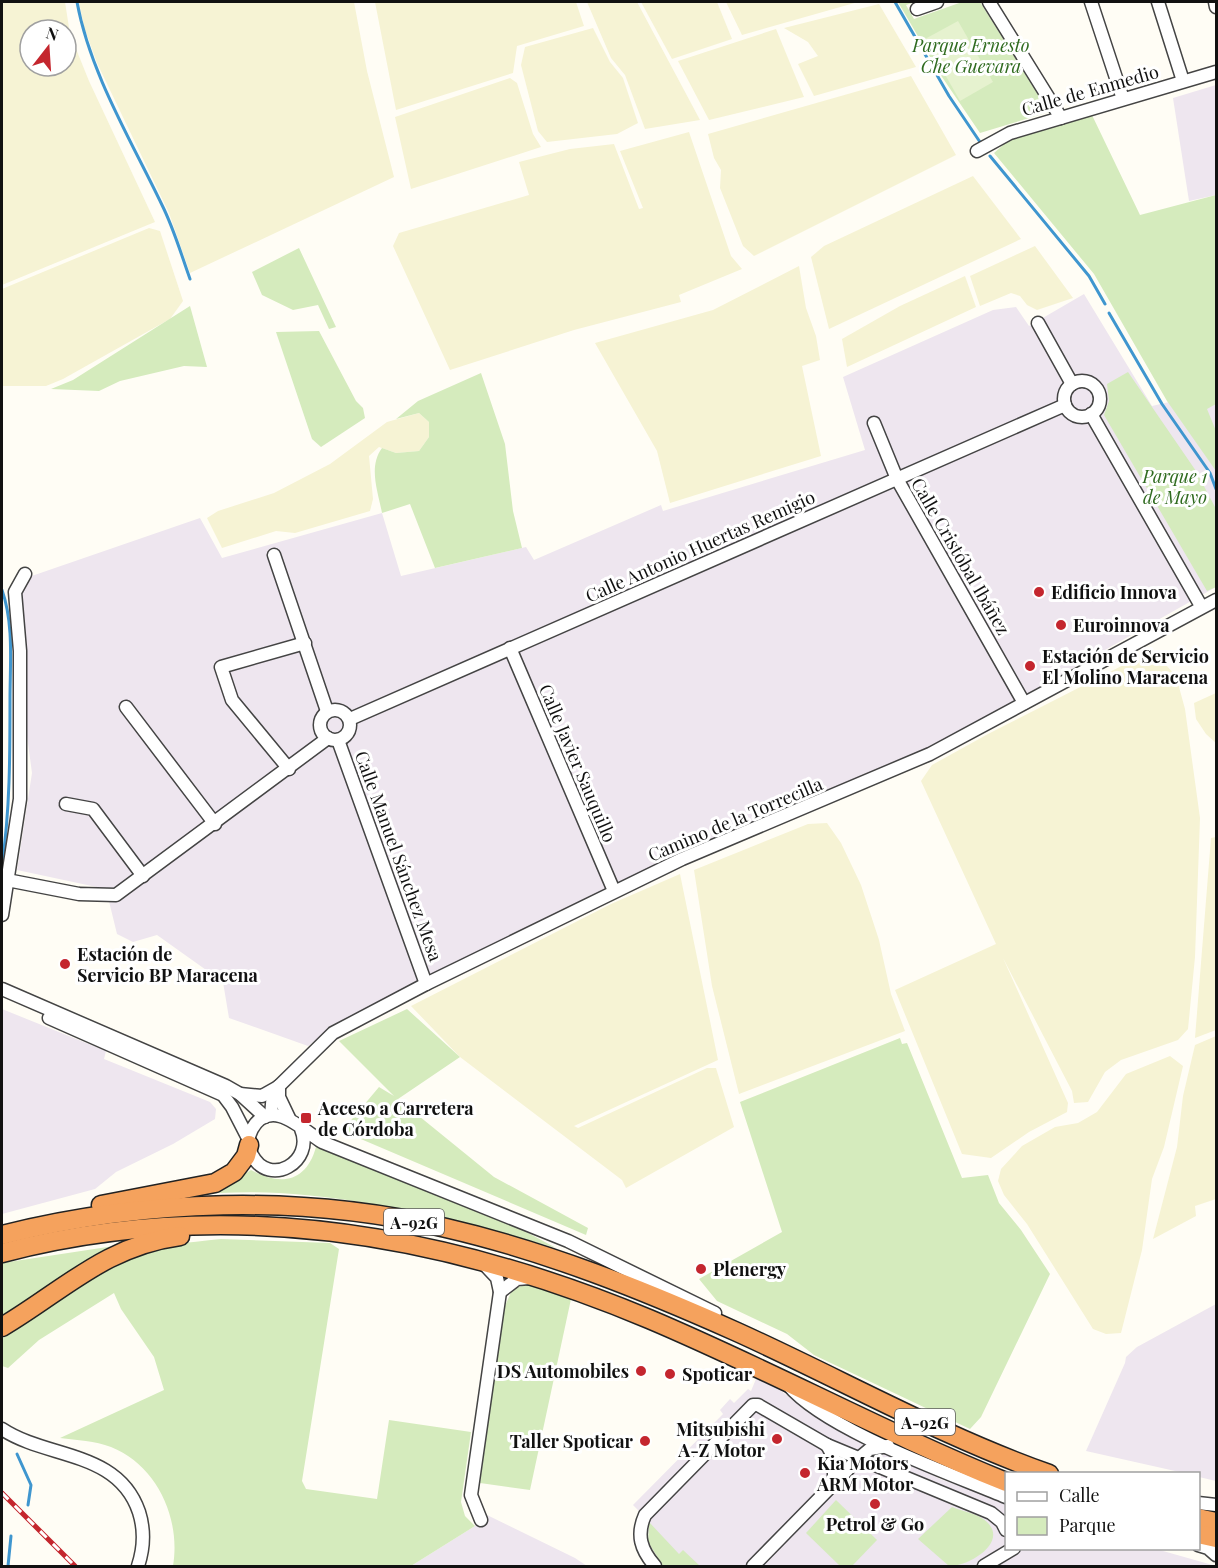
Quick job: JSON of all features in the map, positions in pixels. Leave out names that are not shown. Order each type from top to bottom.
[{"type":"highway","points":[[10,1233],[54,1215],[215,1183],[234,1172],[246,1156],[249,1142]]},
{"type":"highway","name":"A-92G","points":[[10,1233],[111,1214],[214,1205],[323,1208],[445,1227],[557,1260],[668,1302],[960,1438],[1046,1472]]},
{"type":"highway","points":[[6,1326],[71,1279],[121,1252],[140,1244],[201,1233],[229,1225]]},
{"type":"highway","name":"A-92G","points":[[2,1253],[70,1238],[124,1230],[229,1225],[357,1234],[481,1260],[538,1277],[651,1320],[784,1380],[918,1445],[1005,1482]]},
{"type":"street","points":[[917,9],[938,2]]},
{"type":"street","points":[[989,2],[1061,118]]},
{"type":"street","points":[[1091,2],[1123,99]]},
{"type":"street","points":[[1158,2],[1184,81]]},
{"type":"street","points":[[1215,2],[1216,7]]},
{"type":"street","name":"Calle de Enmedio","points":[[978,151],[1010,133],[1216,72]]},
{"type":"street","points":[[1038,323],[1072,384]]},
{"type":"street","points":[[1083,381],[1097,390],[1099,405],[1091,414],[1076,416],[1065,405],[1064,393],[1072,384],[1083,381]]},
{"type":"street","name":"Calle Antonio Huertas Remigio","points":[[350,719],[1065,405]]},
{"type":"street","points":[[1091,414],[1201,606]]},
{"type":"street","name":"Calle Cristóbal Ibáñez","points":[[874,423],[897,479],[1024,703]]},
{"type":"street","points":[[274,555],[327,711]]},
{"type":"street","points":[[2,915],[20,800],[20,651],[15,592],[25,574]]},
{"type":"street","name":"Camino de la Torrecilla","points":[[268,1116],[273,1093],[333,1033],[614,891],[930,754],[1201,606],[1216,600]]},
{"type":"street","points":[[289,769],[232,700],[221,667],[304,643]]},
{"type":"street","name":"Calle Javier Sauquillo","points":[[510,648],[614,891]]},
{"type":"street","points":[[126,706],[215,824]]},
{"type":"street","points":[[7,880],[79,894],[116,896],[289,769],[333,739],[348,733],[350,719],[341,710],[327,711]]},
{"type":"street","points":[[327,711],[319,724],[322,734],[333,739]]},
{"type":"street","name":"Calle Manuel Sánchez Mesa","points":[[333,739],[426,984]]},
{"type":"street","points":[[66,804],[93,808],[143,876]]},
{"type":"street","points":[[2,989],[240,1094],[268,1116],[289,1118]]},
{"type":"street","points":[[2,997],[223,1095],[232,1107],[249,1142],[253,1157],[261,1166],[273,1170],[285,1169],[295,1163],[302,1153],[304,1141],[301,1129]]},
{"type":"street","points":[[279,1086],[279,1097],[289,1118],[301,1129],[322,1142],[568,1241],[783,1346],[804,1364]]},
{"type":"street","name":"Camino de la Torrecilla","points":[[240,1094],[262,1096],[279,1086]]},
{"type":"street","points":[[249,1142],[255,1124],[268,1116]]},
{"type":"street","points":[[481,1260],[497,1278],[500,1292],[471,1495],[481,1520]]},
{"type":"street","points":[[500,1292],[517,1279],[538,1277]]},
{"type":"street","points":[[784,1380],[801,1400],[853,1430],[1005,1497]]},
{"type":"street","points":[[655,1566],[645,1555],[641,1543],[641,1524],[645,1515],[753,1405],[758,1405],[827,1445],[991,1513],[1002,1522],[1005,1528]]},
{"type":"street","points":[[2,1429],[33,1445],[102,1467],[118,1478],[132,1498],[142,1521],[142,1553],[138,1566]]},
{"type":"street","points":[[853,1430],[858,1442],[858,1459]]},
{"type":"street","points":[[827,1445],[834,1458],[834,1482]]},
{"type":"street","points":[[918,1445],[940,1469]]},
{"type":"street","points":[[753,1566],[858,1459],[870,1449],[890,1446]]},
{"type":"street","points":[[1200,1508],[1210,1532],[1214,1566]]},
{"type":"street","points":[[989,1563],[1005,1547]]},
{"type":"street","points":[[989,1563],[1011,1550]]},
{"type":"shaded area","points":[[2,2],[65,2],[68,18],[18,18],[18,78],[78,78],[78,54],[155,222],[2,285]]},
{"type":"shaded area","points":[[79,2],[354,2],[367,71],[394,177],[190,273],[169,213],[97,63],[84,27]]},
{"type":"shaded area","points":[[375,2],[576,2],[584,26],[517,46],[513,73],[396,110]]},
{"type":"shaded area","points":[[587,2],[637,2],[700,120],[645,129],[625,75],[611,58]]},
{"type":"shaded area","points":[[641,2],[717,2],[732,39],[672,59]]},
{"type":"shaded area","points":[[726,2],[858,2],[742,35]]},
{"type":"shaded area","points":[[879,4],[916,67],[814,96],[798,64],[818,56],[808,42],[784,28]]},
{"type":"shaded area","points":[[593,28],[610,62],[623,78],[638,123],[617,134],[547,142],[538,131],[521,65],[525,47]]},
{"type":"shaded area","points":[[776,29],[804,97],[709,120],[678,61]]},
{"type":"shaded area","points":[[911,76],[956,155],[754,256],[743,246],[720,188],[721,170],[714,158],[708,134]]},
{"type":"shaded area","points":[[510,78],[517,83],[533,134],[541,147],[411,189],[395,117]]},
{"type":"shaded area","points":[[1216,85],[1216,195],[1189,201],[1173,98]]},
{"type":"shaded area","points":[[689,132],[731,256],[742,269],[679,295],[681,302],[574,330],[450,370],[393,246],[399,233],[529,195],[519,162],[570,149],[614,144],[639,209],[643,208],[620,151]]},
{"type":"shaded area","points":[[973,176],[1021,239],[829,329],[811,257],[824,246]]},
{"type":"shaded area","points":[[149,228],[160,231],[183,301],[170,319],[63,379],[46,386],[2,386],[2,289]]},
{"type":"shaded area","points":[[1035,246],[1073,298],[1037,310],[1027,305],[1020,296],[1011,293],[980,306],[970,276]]},
{"type":"shaded area","points":[[799,266],[806,308],[816,336],[820,360],[802,366],[821,456],[670,503],[657,451],[595,343],[713,310]]},
{"type":"shaded area","points":[[965,276],[976,307],[847,367],[842,339],[900,306]]},
{"type":"shaded area","points":[[1084,294],[1152,406],[1216,391],[1216,587],[927,751],[754,821],[680,855],[330,1029],[308,1046],[229,1018],[223,982],[157,935],[133,942],[117,934],[106,889],[17,870],[32,773],[16,654],[23,579],[200,518],[222,558],[382,513],[401,576],[526,547],[534,560],[661,505],[663,511],[865,450],[843,377],[993,310],[1016,307],[1029,326]]},
{"type":"shaded area","points":[[419,413],[429,422],[429,437],[419,451],[396,453],[379,447],[369,456],[373,499],[370,511],[295,533],[276,531],[222,548],[207,518],[218,511],[274,493],[330,464],[387,422]]},
{"type":"shaded area","points":[[1149,652],[1155,653],[1176,676],[1185,709],[1200,818],[1195,957],[1188,1029],[1178,1040],[1121,1060],[1105,1072],[1088,1102],[1074,1103],[1072,1091],[1003,958],[1068,1103],[1067,1112],[1029,1132],[991,1158],[962,1154],[895,990],[996,944],[921,781],[932,765]]},
{"type":"shaded area","points":[[1216,693],[1216,743],[1206,734],[1196,719],[1194,703]]},
{"type":"shaded area","points":[[827,823],[841,843],[861,885],[879,940],[891,994],[905,1031],[739,1094],[712,986],[694,870],[808,824]]},
{"type":"shaded area","points":[[1216,837],[1216,1030],[1195,1038],[1211,838]]},
{"type":"shaded area","points":[[680,874],[718,1060],[574,1126],[578,1128],[707,1068],[716,1068],[734,1127],[626,1188],[622,1180],[460,1057],[411,1006],[611,904]]},
{"type":"shaded area","points":[[2,1009],[106,1051],[104,1059],[210,1102],[216,1109],[215,1119],[173,1144],[116,1172],[95,1189],[2,1214]]},
{"type":"shaded area","points":[[1216,1036],[1216,1199],[1195,1206],[1196,1216],[1153,1239],[1177,1147],[1183,1096],[1195,1045]]},
{"type":"shaded area","points":[[1170,1056],[1183,1066],[1164,1147],[1152,1179],[1142,1250],[1121,1333],[1106,1334],[1093,1329],[1027,1224],[1004,1195],[998,1181],[1001,1169],[1022,1146],[1055,1127],[1078,1123],[1097,1112],[1126,1074]]},
{"type":"shaded area","points":[[1216,1304],[1216,1481],[1200,1477],[1200,1472],[1180,1472],[1086,1451],[1126,1357],[1137,1347]]},
{"type":"shaded area","points":[[756,1379],[776,1387],[801,1406],[940,1479],[1005,1502],[1005,1550],[1160,1550],[1216,1566],[645,1566],[633,1541],[633,1530],[639,1511],[633,1505],[723,1414],[720,1410],[730,1399],[734,1403],[748,1389],[751,1391]]},
{"type":"shaded area","points":[[487,1515],[587,1566],[411,1566],[475,1526]]},
{"type":"green space","name":"Parque Ernesto Che Guevara","points":[[898,2],[915,2],[906,5],[914,19],[962,2],[980,2],[1049,112],[980,133],[940,74]]},
{"type":"green space","points":[[958,21],[993,82],[960,101],[925,39]]},
{"type":"green space","points":[[1091,113],[1140,215],[1216,195],[1216,404],[1207,409],[1216,431],[1216,471],[1167,401],[1094,274],[994,153],[1011,138]]},
{"type":"green space","points":[[299,248],[336,327],[329,329],[318,305],[293,310],[262,295],[252,272]]},
{"type":"green space","points":[[190,306],[207,367],[184,366],[120,381],[99,391],[51,389],[73,380]]},
{"type":"green space","points":[[319,331],[356,401],[363,408],[365,418],[321,447],[312,439],[276,332]]},
{"type":"green space","name":"Parque 1 de Mayo","points":[[1128,372],[1196,471],[1216,509],[1216,587],[1207,591],[1104,415],[1109,401],[1107,384]]},
{"type":"green space","points":[[481,373],[505,444],[513,511],[522,548],[435,568],[410,504],[382,513],[375,479],[376,463],[382,448],[396,453],[419,451],[429,437],[429,422],[419,413],[396,419],[418,401]]},
{"type":"green space","points":[[407,1009],[460,1057],[398,1099],[494,1177],[588,1228],[586,1235],[342,1131],[379,1087],[394,1096],[339,1041]]},
{"type":"green space","points":[[900,1038],[902,1044],[907,1043],[962,1178],[988,1175],[999,1203],[1021,1230],[1050,1274],[981,1417],[970,1429],[814,1355],[787,1334],[717,1301],[699,1279],[782,1232],[740,1102]]},
{"type":"green space","points":[[316,1147],[519,1228],[556,1248],[454,1221],[348,1200],[268,1192],[188,1194],[232,1182],[251,1170],[272,1178],[291,1178],[306,1168]]},
{"type":"green space","points":[[221,1239],[330,1243],[339,1249],[302,1481],[306,1489],[377,1499],[389,1420],[471,1432],[461,1502],[465,1516],[475,1526],[411,1566],[173,1566],[175,1548],[169,1512],[153,1480],[127,1455],[111,1447],[60,1438],[164,1390],[154,1357],[121,1309],[114,1293],[39,1340],[8,1368],[2,1366],[2,1339],[82,1283],[149,1251],[177,1244]]},
{"type":"green space","points":[[114,1246],[2,1315],[2,1263]]},
{"type":"green space","points":[[531,1284],[571,1299],[530,1490],[480,1483],[504,1308],[513,1288]]},
{"type":"green space","points":[[836,1500],[877,1540],[852,1566],[840,1566],[806,1533]]},
{"type":"green space","points":[[952,1507],[984,1519],[992,1530],[993,1538],[983,1552],[975,1558],[949,1566],[918,1539]]},
{"type":"green space","points":[[649,1522],[679,1554],[683,1550],[700,1566],[663,1566],[648,1542]]},
{"type":"waterway","points":[[77,2],[91,55],[101,80],[166,214],[190,279]]},
{"type":"waterway","points":[[895,2],[949,96],[982,145]]},
{"type":"waterway","points":[[990,156],[1089,276],[1105,304]]},
{"type":"waterway","points":[[1109,313],[1162,404],[1210,473],[1216,489]]},
{"type":"waterway","points":[[2,590],[10,630],[11,658],[9,782],[2,865]]},
{"type":"waterway","points":[[17,1454],[31,1485],[28,1505]]},
{"type":"waterway","points":[[8,1566],[11,1536]]},
{"type":"railway","points":[[2,1493],[75,1566]]},
{"type":"place","name":"Edificio Innova","points":[[1039,592]]},
{"type":"place","name":"Euroinnova","points":[[1061,625]]},
{"type":"place","name":"Estación de Servicio El Molino Maracena","points":[[1030,666]]},
{"type":"place","name":"Estación de Servicio BP Maracena","points":[[65,964]]},
{"type":"place","name":"Acceso a Carretera de Córdoba","points":[[306,1118]]},
{"type":"place","name":"Plenergy","points":[[701,1269]]},
{"type":"place","name":"DS Automobiles","points":[[641,1371]]},
{"type":"place","name":"Spoticar","points":[[670,1374]]},
{"type":"place","name":"Mitsubishi A-Z Motor","points":[[777,1439]]},
{"type":"place","name":"Taller Spoticar","points":[[645,1441]]},
{"type":"place","name":"Kia Motors ARM Motor","points":[[805,1473]]},
{"type":"place","name":"Petrol & Go","points":[[875,1504]]}]
